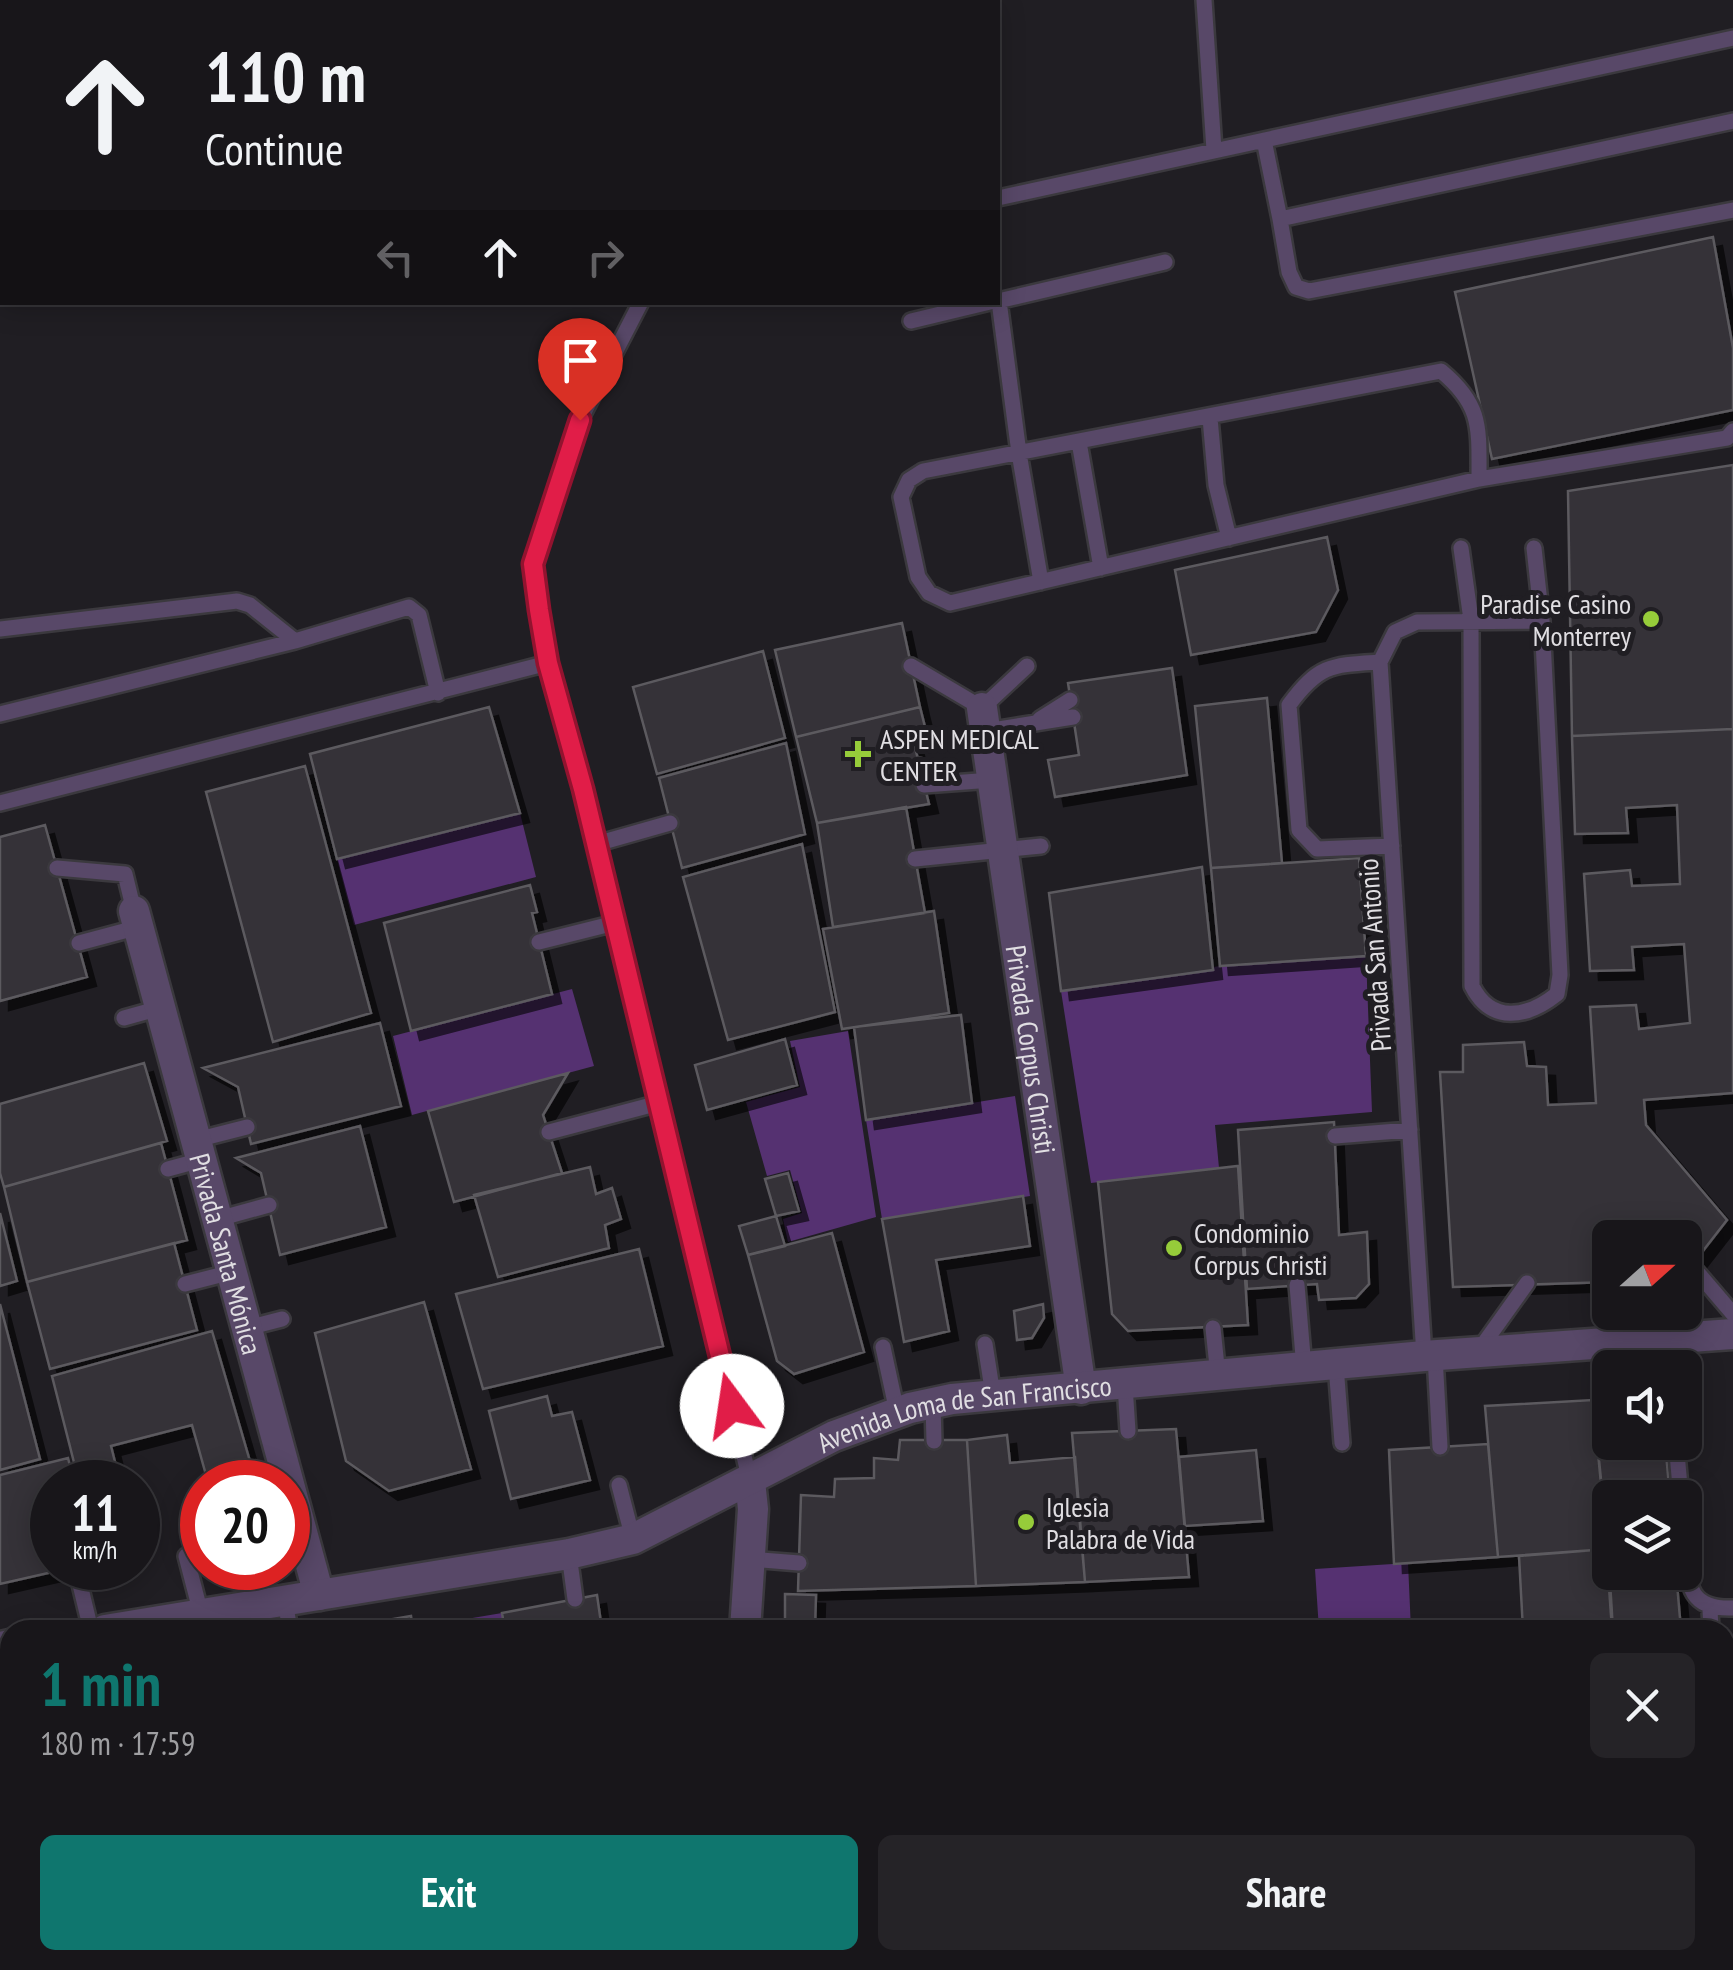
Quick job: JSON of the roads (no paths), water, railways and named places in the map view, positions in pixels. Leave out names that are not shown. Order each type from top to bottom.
[{"type":"street","name":"Privada Corpus Christi","points":[[984,720],[1081,1389]]},
{"type":"street","name":"Privada Santa Mónica","points":[[136,919],[319,1595]]},
{"type":"street","name":"Avenida Loma de San Francisco","points":[[1678,1350],[1733,1334]]},
{"type":"street","name":"Avenida Loma de San Francisco","points":[[195,1620],[246,1614],[288,1616],[319,1595],[568,1554],[633,1539],[834,1436],[897,1412],[933,1404],[1430,1356],[1592,1353]]},
{"type":"street","points":[[747,1620],[753,1509],[750,1481]]},
{"type":"lane","points":[[1204,0],[1214,150]]},
{"type":"lane","points":[[1000,198],[1733,38]]},
{"type":"lane","points":[[1280,219],[1733,122]]},
{"type":"lane","points":[[1264,140],[1289,272],[1296,287],[1309,291],[1733,210]]},
{"type":"lane","points":[[1000,300],[1165,262]]},
{"type":"lane","points":[[638,305],[580,420],[533,564],[548,663],[583,789],[750,1481]]},
{"type":"lane","points":[[911,320],[977,305]]},
{"type":"lane","points":[[996,305],[1041,582]]},
{"type":"lane","points":[[1479,479],[1475,410],[1460,387],[1440,370],[1210,418],[923,471],[909,480],[902,498],[918,577],[930,594],[950,603],[1479,479],[1728,438],[1733,431]]},
{"type":"lane","points":[[1210,418],[1216,485],[1230,538]]},
{"type":"lane","points":[[1079,442],[1101,568]]},
{"type":"lane","points":[[1462,548],[1471,620],[1472,986],[1480,1003],[1495,1012],[1522,1013],[1557,994],[1560,976],[1542,622],[1534,548]]},
{"type":"lane","points":[[0,629],[237,601],[250,605],[295,641]]},
{"type":"lane","points":[[0,714],[295,641],[408,607],[419,616],[438,693]]},
{"type":"lane","points":[[1392,846],[1317,849],[1299,830],[1288,704],[1300,689],[1332,664],[1380,662],[1395,632],[1417,622],[1542,622]]},
{"type":"lane","name":"Privada San Antonio","points":[[1380,662],[1410,1130],[1440,1447]]},
{"type":"lane","points":[[0,803],[548,663]]},
{"type":"lane","points":[[911,666],[984,720],[1032,724],[1073,717]]},
{"type":"lane","points":[[984,720],[1027,666]]},
{"type":"lane","points":[[1032,724],[1070,700]]},
{"type":"lane","points":[[920,766],[952,783]]},
{"type":"lane","points":[[924,785],[992,780]]},
{"type":"lane","points":[[596,844],[670,823]]},
{"type":"lane","points":[[915,859],[1042,846]]},
{"type":"lane","points":[[57,868],[125,874],[136,919],[78,943]]},
{"type":"lane","points":[[539,942],[615,923]]},
{"type":"lane","points":[[124,1018],[160,1008]]},
{"type":"lane","points":[[549,1132],[659,1104]]},
{"type":"lane","points":[[168,1169],[247,1127]]},
{"type":"lane","points":[[1335,1136],[1410,1130]]},
{"type":"lane","points":[[218,1220],[269,1205]]},
{"type":"lane","points":[[186,1284],[232,1272]]},
{"type":"lane","points":[[1702,1278],[1733,1314]]},
{"type":"lane","points":[[1476,1353],[1527,1284]]},
{"type":"lane","points":[[1297,1286],[1304,1368]]},
{"type":"lane","points":[[247,1328],[282,1320]]},
{"type":"lane","points":[[1213,1328],[1218,1376]]},
{"type":"lane","points":[[986,1344],[993,1396]]},
{"type":"lane","points":[[883,1347],[897,1412]]},
{"type":"lane","points":[[1336,1365],[1342,1443]]},
{"type":"lane","points":[[1125,1385],[1128,1431]]},
{"type":"lane","points":[[933,1404],[934,1441]]},
{"type":"lane","points":[[620,1485],[633,1539]]},
{"type":"lane","points":[[568,1554],[575,1599]]},
{"type":"lane","points":[[750,1559],[798,1562]]},
{"type":"lane","points":[[81,1590],[89,1620]]},
{"type":"lane","points":[[187,1590],[187,1620]]},
{"type":"lane","points":[[1693,1590],[1695,1598],[1710,1609],[1733,1608]]},
{"type":"lane","points":[[1710,1609],[1711,1620]]},
{"type":"place","name":"Paradise Casino Monterrey","points":[[1651,619]]},
{"type":"place","name":"ASPEN MEDICAL CENTER","points":[[858,754]]},
{"type":"place","name":"Condominio Corpus Christi","points":[[1174,1248]]},
{"type":"place","name":"Iglesia Palabra de Vida","points":[[1026,1522]]}]
